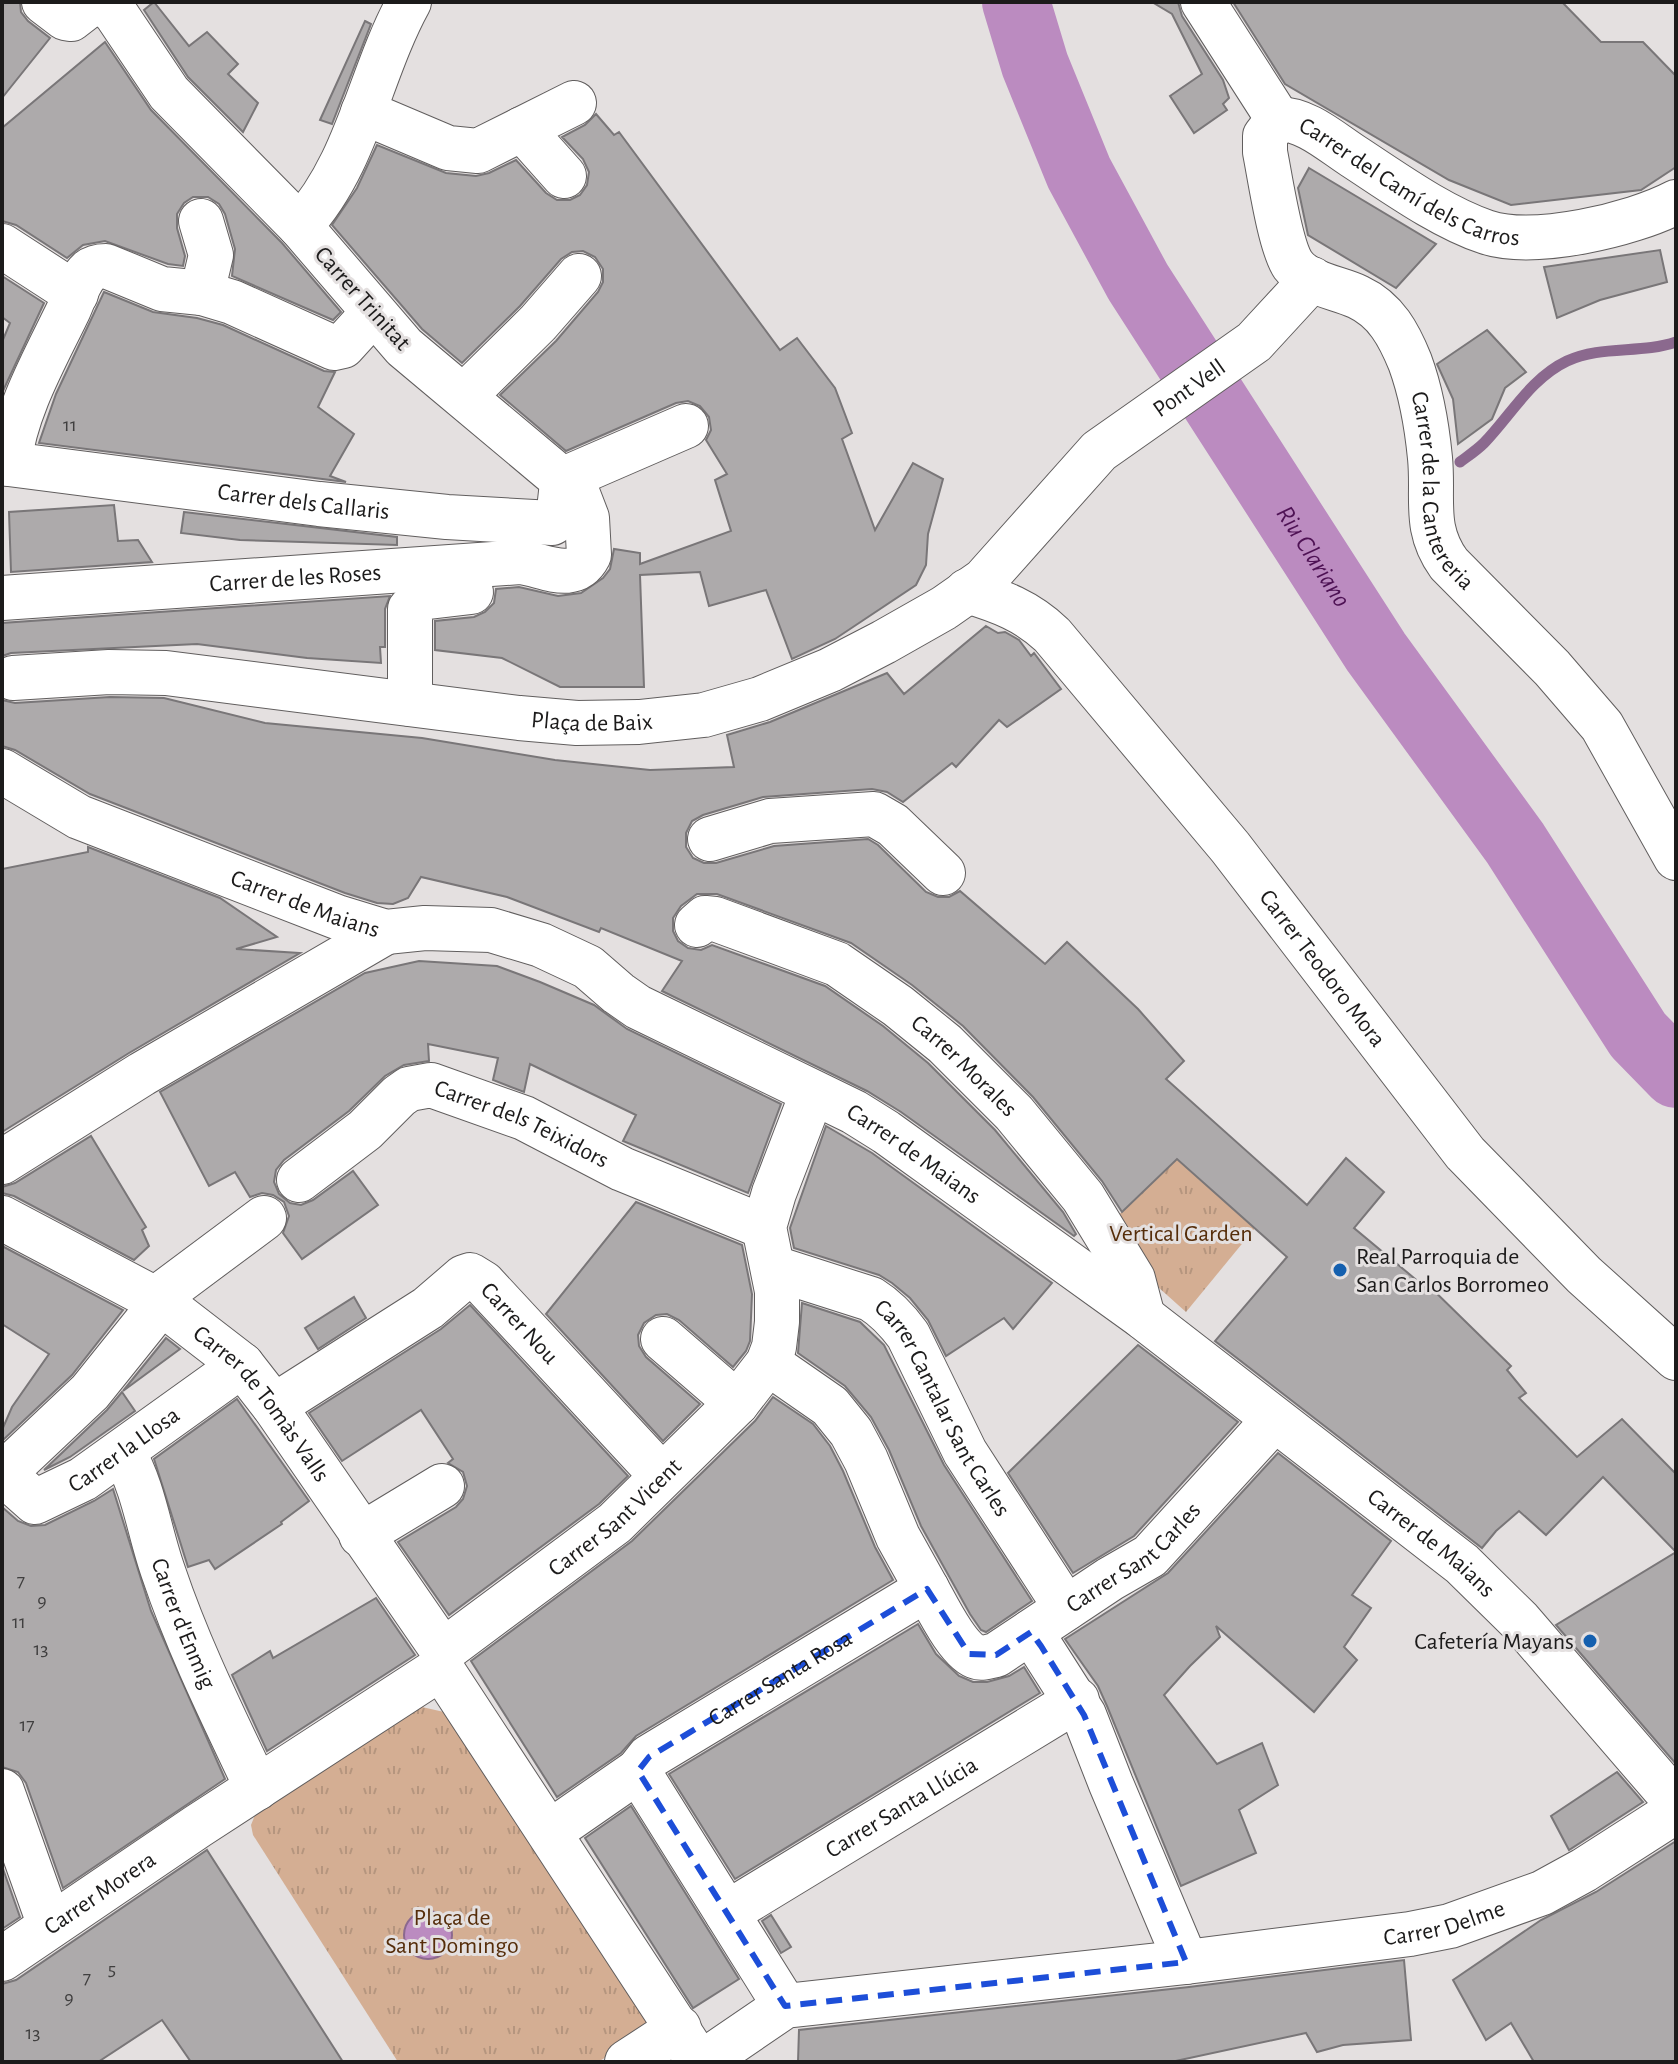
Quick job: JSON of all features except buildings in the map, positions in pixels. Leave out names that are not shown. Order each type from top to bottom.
[{"type":"street","points":[[44,2],[71,19],[107,10]]},
{"type":"street","points":[[300,226],[332,181],[354,139],[389,42],[409,2]]},
{"type":"street","name":"Carrer del Camí dels Carros","points":[[1203,2],[1278,119],[1291,119],[1307,126],[1406,190],[1488,233],[1532,237],[1610,227],[1652,214],[1676,202]]},
{"type":"street","name":"Carrer Trinitat","points":[[107,10],[169,93],[300,226],[404,347],[567,480],[577,492],[587,518],[590,543],[576,568]]},
{"type":"street","points":[[363,112],[459,150],[485,149],[574,103]]},
{"type":"street","name":"Carrer de la Cantereria","points":[[1278,119],[1265,136],[1271,186],[1289,258],[1301,273],[1298,294],[1329,288],[1358,297],[1376,308],[1395,329],[1417,388],[1430,458],[1431,526],[1440,552],[1552,668],[1602,726],[1676,858]]},
{"type":"street","points":[[522,129],[564,176]]},
{"type":"street","points":[[198,295],[211,255],[201,221]]},
{"type":"street","points":[[2,246],[76,294]]},
{"type":"street","points":[[6,463],[22,413],[90,270],[106,266],[198,295],[334,348],[343,346],[373,313]]},
{"type":"street","points":[[464,396],[538,323],[579,276]]},
{"type":"street","name":"Pont Vell","points":[[1089,462],[1109,442],[1254,342],[1298,294]]},
{"type":"street","points":[[567,480],[582,469],[686,426]]},
{"type":"street","name":"Plaça de Baix","points":[[13,678],[109,672],[166,673],[577,723],[639,722],[704,715],[760,699],[830,670],[884,642],[967,591],[1001,562],[1089,462]]},
{"type":"street","name":"Carrer dels Callaris","points":[[6,463],[319,504],[447,517],[552,523],[558,519],[561,492],[567,480]]},
{"type":"street","name":"Carrer de les Roses","points":[[2,598],[520,562],[576,568]]},
{"type":"street","points":[[410,704],[409,621],[414,602],[420,598],[536,584],[576,568]]},
{"type":"street","name":"Carrer Teodoro Mora","points":[[967,591],[1019,610],[1052,635],[1238,858],[1465,1153],[1584,1275],[1676,1358]]},
{"type":"street","name":"Carrer de Maians","points":[[2,771],[79,817],[278,895],[386,932],[425,928],[491,930],[541,945],[588,967],[638,1007],[854,1112],[1143,1317],[1462,1564],[1499,1598],[1676,1802]]},
{"type":"street","points":[[710,839],[770,821],[874,814],[893,825],[943,873]]},
{"type":"street","name":"Carrer Morales","points":[[697,925],[705,918],[715,919],[830,961],[898,1006],[945,1044],[1036,1138],[1083,1197],[1133,1279],[1143,1317]]},
{"type":"street","points":[[2,1162],[142,1074],[386,932]]},
{"type":"street","name":"Carrer dels Teixidors","points":[[299,1180],[365,1130],[399,1096],[409,1089],[431,1085],[524,1118],[769,1247]]},
{"type":"street","points":[[812,1094],[774,1193],[769,1247],[777,1322],[774,1347],[768,1363],[830,1406],[851,1432],[898,1537],[927,1589]]},
{"type":"street","name":"Carrer de Tomàs Valls","points":[[2,1218],[159,1301],[242,1365],[274,1406],[442,1660]]},
{"type":"street","points":[[2,1477],[90,1392],[151,1316],[162,1294],[264,1218]]},
{"type":"street","name":"Carrer Cantalar Sant Carles","points":[[769,1247],[871,1299],[908,1335],[1049,1620]]},
{"type":"street","name":"Carrer Nou","points":[[274,1406],[416,1316],[470,1275],[483,1283],[662,1476]]},
{"type":"street","points":[[663,1339],[737,1403]]},
{"type":"street","name":"Carrer Sant Vicent","points":[[442,1660],[615,1523],[737,1403],[768,1363]]},
{"type":"street","name":"Carrer la Llosa","points":[[2,1477],[35,1502],[40,1501],[83,1479],[242,1365]]},
{"type":"street","name":"Carrer Sant Carles","points":[[927,1589],[969,1654],[977,1658],[996,1655],[1162,1546],[1274,1420]]},
{"type":"street","name":"Carrer d'Enmig","points":[[123,1452],[137,1480],[163,1574],[178,1612],[257,1788]]},
{"type":"street","points":[[361,1535],[442,1486]]},
{"type":"street","name":"Carrer Santa Rosa","points":[[550,1832],[638,1771],[649,1757],[927,1589]]},
{"type":"street","points":[[1049,1620],[1077,1700],[1186,1962]]},
{"type":"street","points":[[257,1788],[442,1660],[694,2051],[627,2062]]},
{"type":"street","name":"Carrer Santa Llúcia","points":[[727,1913],[1077,1700]]},
{"type":"street","points":[[638,1771],[785,2006]]},
{"type":"street","name":"Carrer Morera","points":[[2,1959],[257,1788]]},
{"type":"street","points":[[2,1791],[50,1926]]},
{"type":"street","name":"Carrer Delme","points":[[694,2051],[785,2006],[1186,1962],[1410,1934],[1468,1921],[1542,1893],[1676,1811]]},
{"type":"highlighted area","points":[[927,1589],[969,1654],[996,1655],[1031,1632],[1041,1646],[1084,1715],[1186,1962],[785,2006],[638,1771],[649,1757]]},
{"type":"green space","name":"Vertical Garden","points":[[1177,1159],[1255,1228],[1186,1312],[1140,1271],[1111,1222]]},
{"type":"green space","name":"Plaça de Sant Domingo","points":[[422,1707],[444,1712],[648,2023],[643,2034],[598,2062],[398,2062],[253,1835],[251,1825],[257,1810],[410,1709]]},
{"type":"shaded area","points":[[428,1911],[445,1918],[452,1935],[445,1952],[428,1959],[411,1952],[404,1935],[411,1918]]},
{"type":"waterway","name":"Riu Clariano","points":[[1016,2],[1035,65],[1079,173],[1138,282],[1376,652],[1515,843],[1638,1035],[1676,1074]]},
{"type":"waterway","points":[[1460,462],[1484,443],[1532,387],[1554,368],[1593,353],[1649,348],[1676,342]]},
{"type":"place","name":"Real Parroquia de San Carlos Borromeo","points":[[1340,1270]]},
{"type":"place","name":"Cafetería Mayans","points":[[1590,1641]]}]
